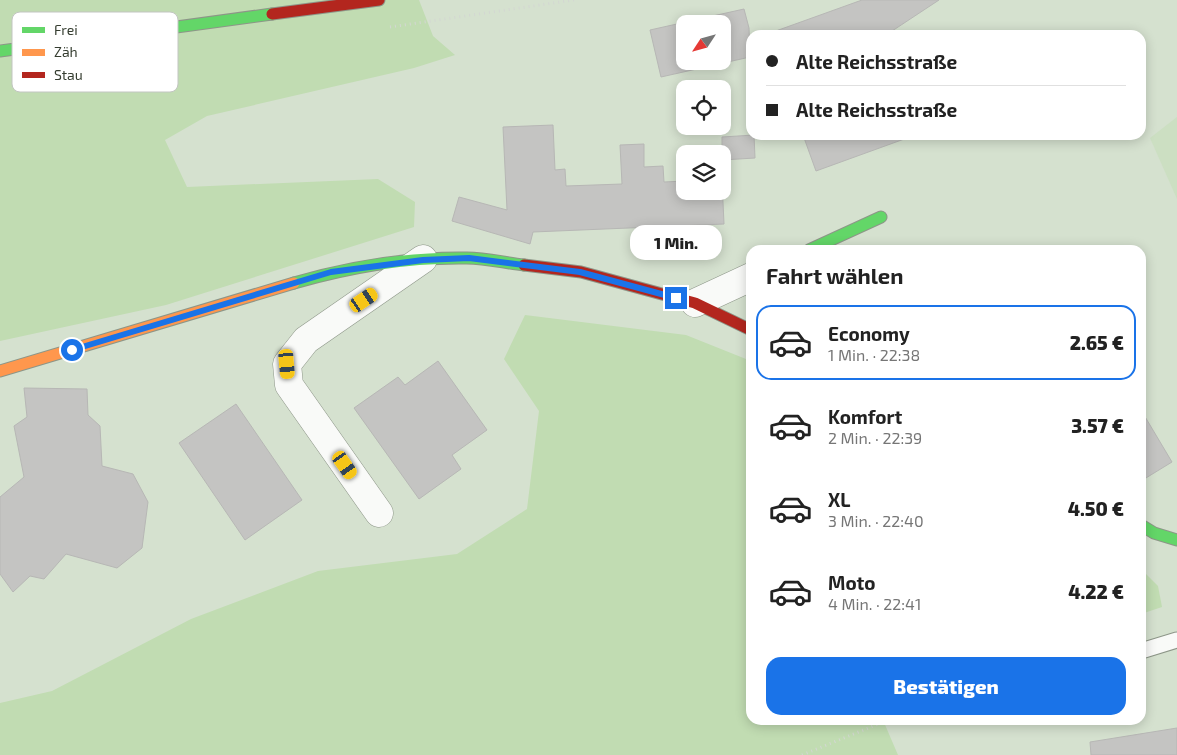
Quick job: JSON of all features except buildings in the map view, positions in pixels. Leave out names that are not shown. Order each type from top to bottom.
[{"type":"street","points":[[178,27],[379,0]]},
{"type":"street","points":[[820,245],[880,217]]},
{"type":"street","points":[[0,371],[331,272],[423,260],[469,258],[580,272],[695,303],[746,328]]},
{"type":"street","points":[[379,513],[289,385],[287,364],[306,340],[423,260]]},
{"type":"street","points":[[695,303],[746,279]]},
{"type":"street","points":[[1146,528],[1154,533],[1177,540]]},
{"type":"lane","points":[[1146,649],[1177,640]]},
{"type":"path","points":[[802,755],[876,725]]},
{"type":"shaded area","points":[[0,0],[419,0],[433,36],[455,55],[414,68],[207,116],[165,140],[187,187],[378,179],[415,202],[414,227],[166,305],[0,341]]},
{"type":"shaded area","points":[[1177,117],[1177,199],[1150,138]]},
{"type":"shaded area","points":[[525,315],[686,335],[746,359],[746,725],[885,725],[898,755],[0,755],[0,703],[52,691],[191,619],[318,571],[457,554],[527,509],[539,411],[504,359]]},
{"type":"shaded area","points":[[1146,574],[1158,586],[1162,607],[1146,612]]},
{"type":"traffic: fast","points":[[178,27],[272,14]]},
{"type":"traffic: fast","points":[[0,51],[12,49]]},
{"type":"traffic: fast","points":[[820,245],[881,217]]},
{"type":"traffic: fast","points":[[294,283],[336,272],[379,264],[423,259],[474,258],[524,265]]},
{"type":"traffic: fast","points":[[1146,528],[1154,533],[1177,540]]},
{"type":"traffic: slow","points":[[0,371],[294,283]]},
{"type":"traffic: jam","points":[[272,14],[379,0]]},
{"type":"traffic: jam","points":[[524,265],[581,272],[695,303],[746,328]]},
{"type":"route","points":[[72,350],[331,272],[423,260],[469,258],[580,272],[676,298]]}]
